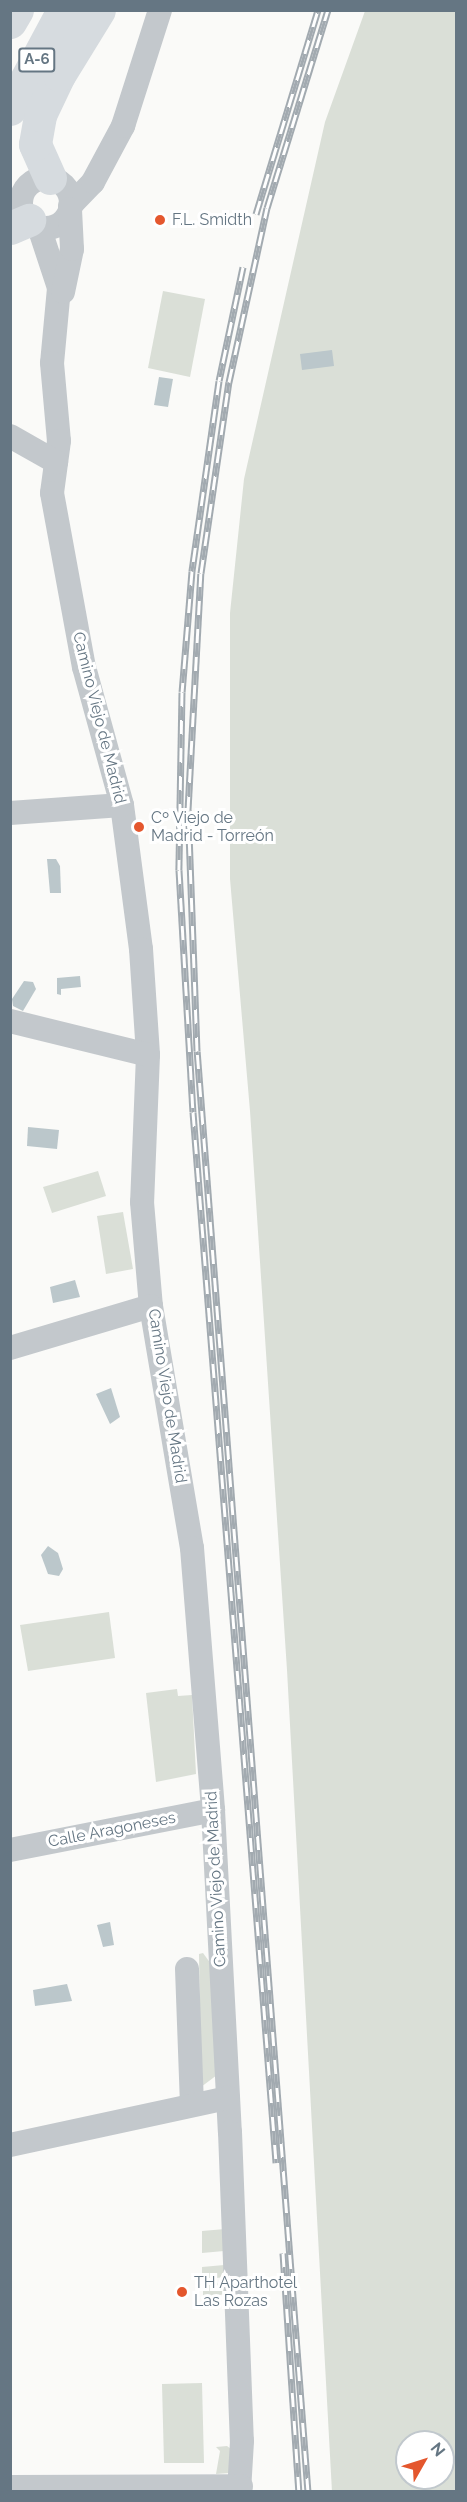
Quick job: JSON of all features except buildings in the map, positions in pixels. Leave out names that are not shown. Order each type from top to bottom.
[{"type":"highway","points":[[10,22],[16,10]]},
{"type":"highway","points":[[10,68],[41,10]]},
{"type":"highway","name":"A-6","points":[[10,109],[63,10]]},
{"type":"highway","points":[[56,181],[35,144],[40,115],[59,75],[99,10]]},
{"type":"street","points":[[104,161],[56,181],[33,181],[22,195],[26,225],[58,224],[93,182],[104,161],[133,102],[160,10]]},
{"type":"street","points":[[56,181],[69,193],[70,208]]},
{"type":"street","name":"Camino Viejo de Madrid","points":[[70,208],[72,249],[58,309],[52,363],[58,419],[52,493],[58,536],[84,668],[122,805],[141,950],[148,1055],[142,1202],[151,1306],[192,1548],[213,1810],[228,2097],[240,2489]]},
{"type":"street","name":"Camino Viejo de Madrid","points":[[26,225],[57,275],[58,309]]},
{"type":"street","points":[[10,436],[56,462]]},
{"type":"street","points":[[10,813],[122,805]]},
{"type":"street","points":[[10,1021],[148,1055]]},
{"type":"street","points":[[10,1348],[151,1306]]},
{"type":"street","name":"Calle Aragoneses","points":[[10,1850],[213,1810]]},
{"type":"street","points":[[187,1969],[192,2105]]},
{"type":"street","points":[[10,2145],[228,2097]]},
{"type":"street","points":[[10,2487],[240,2489]]},
{"type":"shaded area","points":[[365,11],[456,11],[456,2491],[332,2492],[287,1670],[250,1111],[230,879],[230,613],[244,479],[325,122]]},
{"type":"shaded area","points":[[163,291],[205,299],[190,377],[148,368]]},
{"type":"shaded area","points":[[332,350],[334,366],[302,370],[300,354]]},
{"type":"shaded area","points":[[159,377],[173,379],[168,407],[154,405]]},
{"type":"shaded area","points":[[47,859],[56,859],[60,866],[61,893],[50,893]]},
{"type":"shaded area","points":[[80,976],[81,987],[61,989],[61,995],[57,994],[57,978]]},
{"type":"shaded area","points":[[24,981],[33,982],[36,989],[23,1011],[13,1006],[12,999]]},
{"type":"shaded area","points":[[28,1127],[59,1130],[57,1149],[27,1146]]},
{"type":"shaded area","points":[[98,1171],[106,1196],[52,1213],[43,1187]]},
{"type":"shaded area","points":[[123,1212],[133,1269],[106,1274],[97,1216]]},
{"type":"shaded area","points":[[75,1280],[80,1297],[53,1303],[50,1287]]},
{"type":"shaded area","points":[[111,1388],[120,1417],[110,1424],[96,1394]]},
{"type":"shaded area","points":[[48,1546],[58,1553],[63,1569],[59,1576],[48,1574],[41,1555]]},
{"type":"shaded area","points":[[109,1612],[115,1658],[28,1671],[20,1625]]},
{"type":"shaded area","points":[[177,1689],[178,1696],[192,1695],[196,1774],[156,1782],[146,1693]]},
{"type":"shaded area","points":[[110,1922],[114,1945],[103,1947],[97,1925]]},
{"type":"shaded area","points":[[203,1953],[211,1964],[217,2075],[201,2087],[199,1954]]},
{"type":"shaded area","points":[[67,1984],[72,2001],[35,2006],[33,1990]]},
{"type":"shaded area","points":[[225,2229],[224,2251],[202,2253],[202,2231]]},
{"type":"shaded area","points":[[224,2265],[224,2277],[202,2280],[202,2267]]},
{"type":"shaded area","points":[[224,2283],[225,2294],[203,2298],[203,2285]]},
{"type":"shaded area","points":[[202,2383],[204,2463],[164,2463],[162,2384]]},
{"type":"shaded area","points":[[227,2446],[231,2449],[229,2473],[216,2474],[220,2451],[216,2447]]},
{"type":"railway","points":[[256,214],[318,10]]},
{"type":"railway","points":[[308,2492],[197,1051],[188,810],[201,573],[229,382],[267,208],[328,10]]},
{"type":"railway","points":[[243,267],[219,381],[192,571],[182,692],[179,870],[193,1112],[276,2163]]},
{"type":"railway","points":[[283,2253],[299,2492]]},
{"type":"place","name":"F.L. Smidth","points":[[160,220]]},
{"type":"place","name":"Cº Viejo de Madrid - Torreón","points":[[139,827]]},
{"type":"place","name":"TH Aparthotel Las Rozas","points":[[182,2292]]}]
